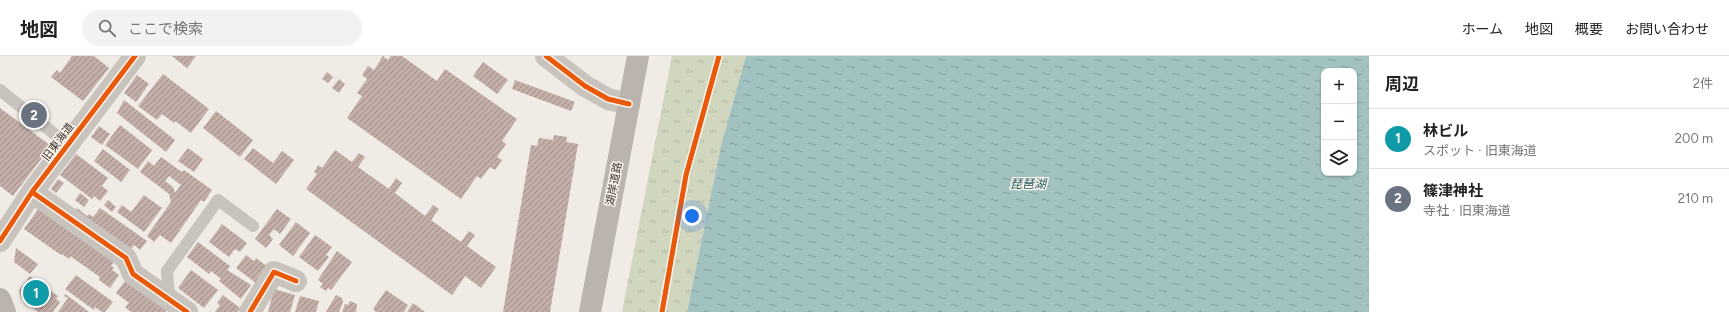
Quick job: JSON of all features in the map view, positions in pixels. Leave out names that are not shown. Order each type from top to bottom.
[{"type":"main road","name":"湖岸道路","points":[[590,312],[638,56]]},
{"type":"main road","points":[[0,299],[5,312]]},
{"type":"street","name":"旧東海道","points":[[0,241],[32,192],[135,56]]},
{"type":"street","points":[[546,56],[585,86],[608,99],[629,104]]},
{"type":"street","points":[[32,192],[126,258],[133,274],[187,312]]},
{"type":"street","points":[[250,312],[274,272],[296,281]]},
{"type":"lane","points":[[0,90],[68,144]]},
{"type":"lane","points":[[169,298],[168,272],[218,200],[253,226]]},
{"type":"green space","points":[[672,56],[746,56],[721,146],[687,312],[622,312]]},
{"type":"water","name":"琵琶湖","points":[[746,56],[1369,56],[1369,312],[687,312],[721,146]]},
{"type":"building","points":[[72,56],[94,56],[109,68],[83,101],[51,77],[57,70],[60,73]]},
{"type":"building","points":[[172,56],[196,56],[187,68]]},
{"type":"building","points":[[383,56],[388,60],[391,56],[402,56],[437,81],[445,69],[517,119],[502,141],[506,144],[497,157],[502,160],[495,170],[490,167],[481,179],[477,176],[461,199],[347,118],[362,96],[357,93],[367,79],[362,75],[368,66],[374,70]]},
{"type":"building","points":[[483,62],[508,80],[497,94],[473,76]]},
{"type":"building","points":[[327,72],[333,77],[328,83],[322,79]]},
{"type":"building","points":[[163,74],[209,109],[191,133],[175,121],[174,123],[162,114],[157,120],[138,106]]},
{"type":"building","points":[[137,75],[149,84],[136,102],[124,93]]},
{"type":"building","points":[[339,79],[345,84],[339,93],[332,88]]},
{"type":"building","points":[[515,80],[575,102],[571,111],[512,89]]},
{"type":"building","points":[[124,100],[175,140],[166,152],[117,113]]},
{"type":"building","points":[[0,108],[51,146],[13,196],[0,186]]},
{"type":"building","points":[[216,111],[253,140],[240,157],[203,128]]},
{"type":"building","points":[[120,125],[152,150],[138,169],[105,145]]},
{"type":"building","points":[[99,126],[110,134],[102,145],[91,137]]},
{"type":"building","points":[[554,135],[567,137],[566,142],[578,144],[550,312],[503,312],[531,145],[537,146],[539,138],[553,140]]},
{"type":"building","points":[[188,148],[203,159],[194,172],[178,161]]},
{"type":"building","points":[[253,148],[273,163],[282,151],[294,160],[276,184],[244,159]]},
{"type":"building","points":[[103,149],[130,170],[121,182],[94,161]]},
{"type":"building","points":[[335,150],[352,162],[359,153],[365,157],[358,167],[389,189],[396,178],[402,183],[395,193],[425,216],[433,205],[439,209],[431,220],[461,242],[469,231],[475,235],[467,246],[496,267],[481,288],[465,276],[452,295],[306,189],[317,174],[314,172],[318,165],[322,168]]},
{"type":"building","points":[[76,154],[108,178],[102,186],[108,191],[100,201],[94,196],[92,199],[60,175]]},
{"type":"building","points":[[161,157],[182,172],[184,170],[212,190],[204,202],[201,200],[171,243],[160,235],[154,242],[147,236],[171,202],[169,194],[140,172],[148,161],[154,166]],"holes":[[[169,176],[181,185],[175,193],[173,187],[165,181]]]},
{"type":"building","points":[[58,179],[64,183],[56,193],[51,189]]},
{"type":"building","points":[[80,193],[89,200],[84,207],[75,200]]},
{"type":"building","points":[[144,195],[162,208],[144,232],[117,212],[122,205],[131,212]]},
{"type":"building","points":[[108,200],[116,207],[112,212],[104,205]]},
{"type":"building","points":[[39,208],[115,261],[111,266],[114,268],[112,270],[119,275],[110,288],[99,280],[100,277],[70,256],[69,259],[62,254],[61,255],[24,229]]},
{"type":"building","points":[[77,208],[87,216],[89,214],[93,217],[100,208],[147,241],[140,250],[134,245],[130,250],[75,211]]},
{"type":"building","points":[[277,209],[291,219],[280,234],[274,229],[269,235],[273,239],[266,248],[255,239]]},
{"type":"building","points":[[296,222],[310,233],[293,256],[279,245]]},
{"type":"building","points":[[222,224],[247,243],[240,252],[235,249],[229,257],[209,242]]},
{"type":"building","points":[[315,235],[332,247],[326,255],[329,257],[318,271],[299,257]]},
{"type":"building","points":[[198,242],[230,266],[227,270],[251,285],[241,299],[219,281],[221,279],[211,271],[209,274],[187,257]]},
{"type":"building","points":[[16,248],[38,264],[30,274],[14,262]]},
{"type":"building","points":[[337,251],[352,262],[331,290],[328,288],[326,291],[320,287],[323,284],[318,280]]},
{"type":"building","points":[[246,255],[254,261],[256,258],[268,267],[256,283],[236,268]]},
{"type":"building","points":[[191,270],[218,290],[204,308],[178,288]]},
{"type":"building","points":[[76,275],[113,302],[105,312],[102,312],[95,307],[94,310],[65,289]]},
{"type":"building","points":[[30,276],[58,296],[56,299],[60,302],[53,312],[38,312],[21,298],[19,290]]},
{"type":"building","points":[[125,281],[167,310],[165,312],[131,312],[125,307],[129,303],[116,293]]},
{"type":"building","points":[[274,289],[295,295],[290,312],[268,312]]},
{"type":"building","points":[[386,290],[408,305],[404,312],[376,312],[373,309]]},
{"type":"building","points":[[65,294],[89,312],[58,312],[68,298],[64,296]]},
{"type":"building","points":[[223,295],[240,308],[237,312],[215,312],[220,305],[217,303]]},
{"type":"building","points":[[336,295],[342,298],[343,302],[339,312],[326,312]]},
{"type":"building","points":[[300,296],[319,301],[316,312],[295,312]]},
{"type":"building","points":[[350,301],[357,304],[356,312],[342,312],[345,304],[348,305]]},
{"type":"building","points":[[413,303],[425,312],[407,312]]},
{"type":"cycle path","points":[[0,241],[32,192],[135,56]]},
{"type":"cycle path","points":[[546,56],[585,86],[608,99],[629,104]]},
{"type":"cycle path","points":[[662,312],[686,175],[719,56]]},
{"type":"cycle path","points":[[32,192],[126,258],[133,274],[187,312]]},
{"type":"cycle path","points":[[250,312],[274,272],[296,281]]},
{"type":"place","name":"篠津神社","points":[[34,115]]},
{"type":"place","name":"林ビル","points":[[36,293]]}]
